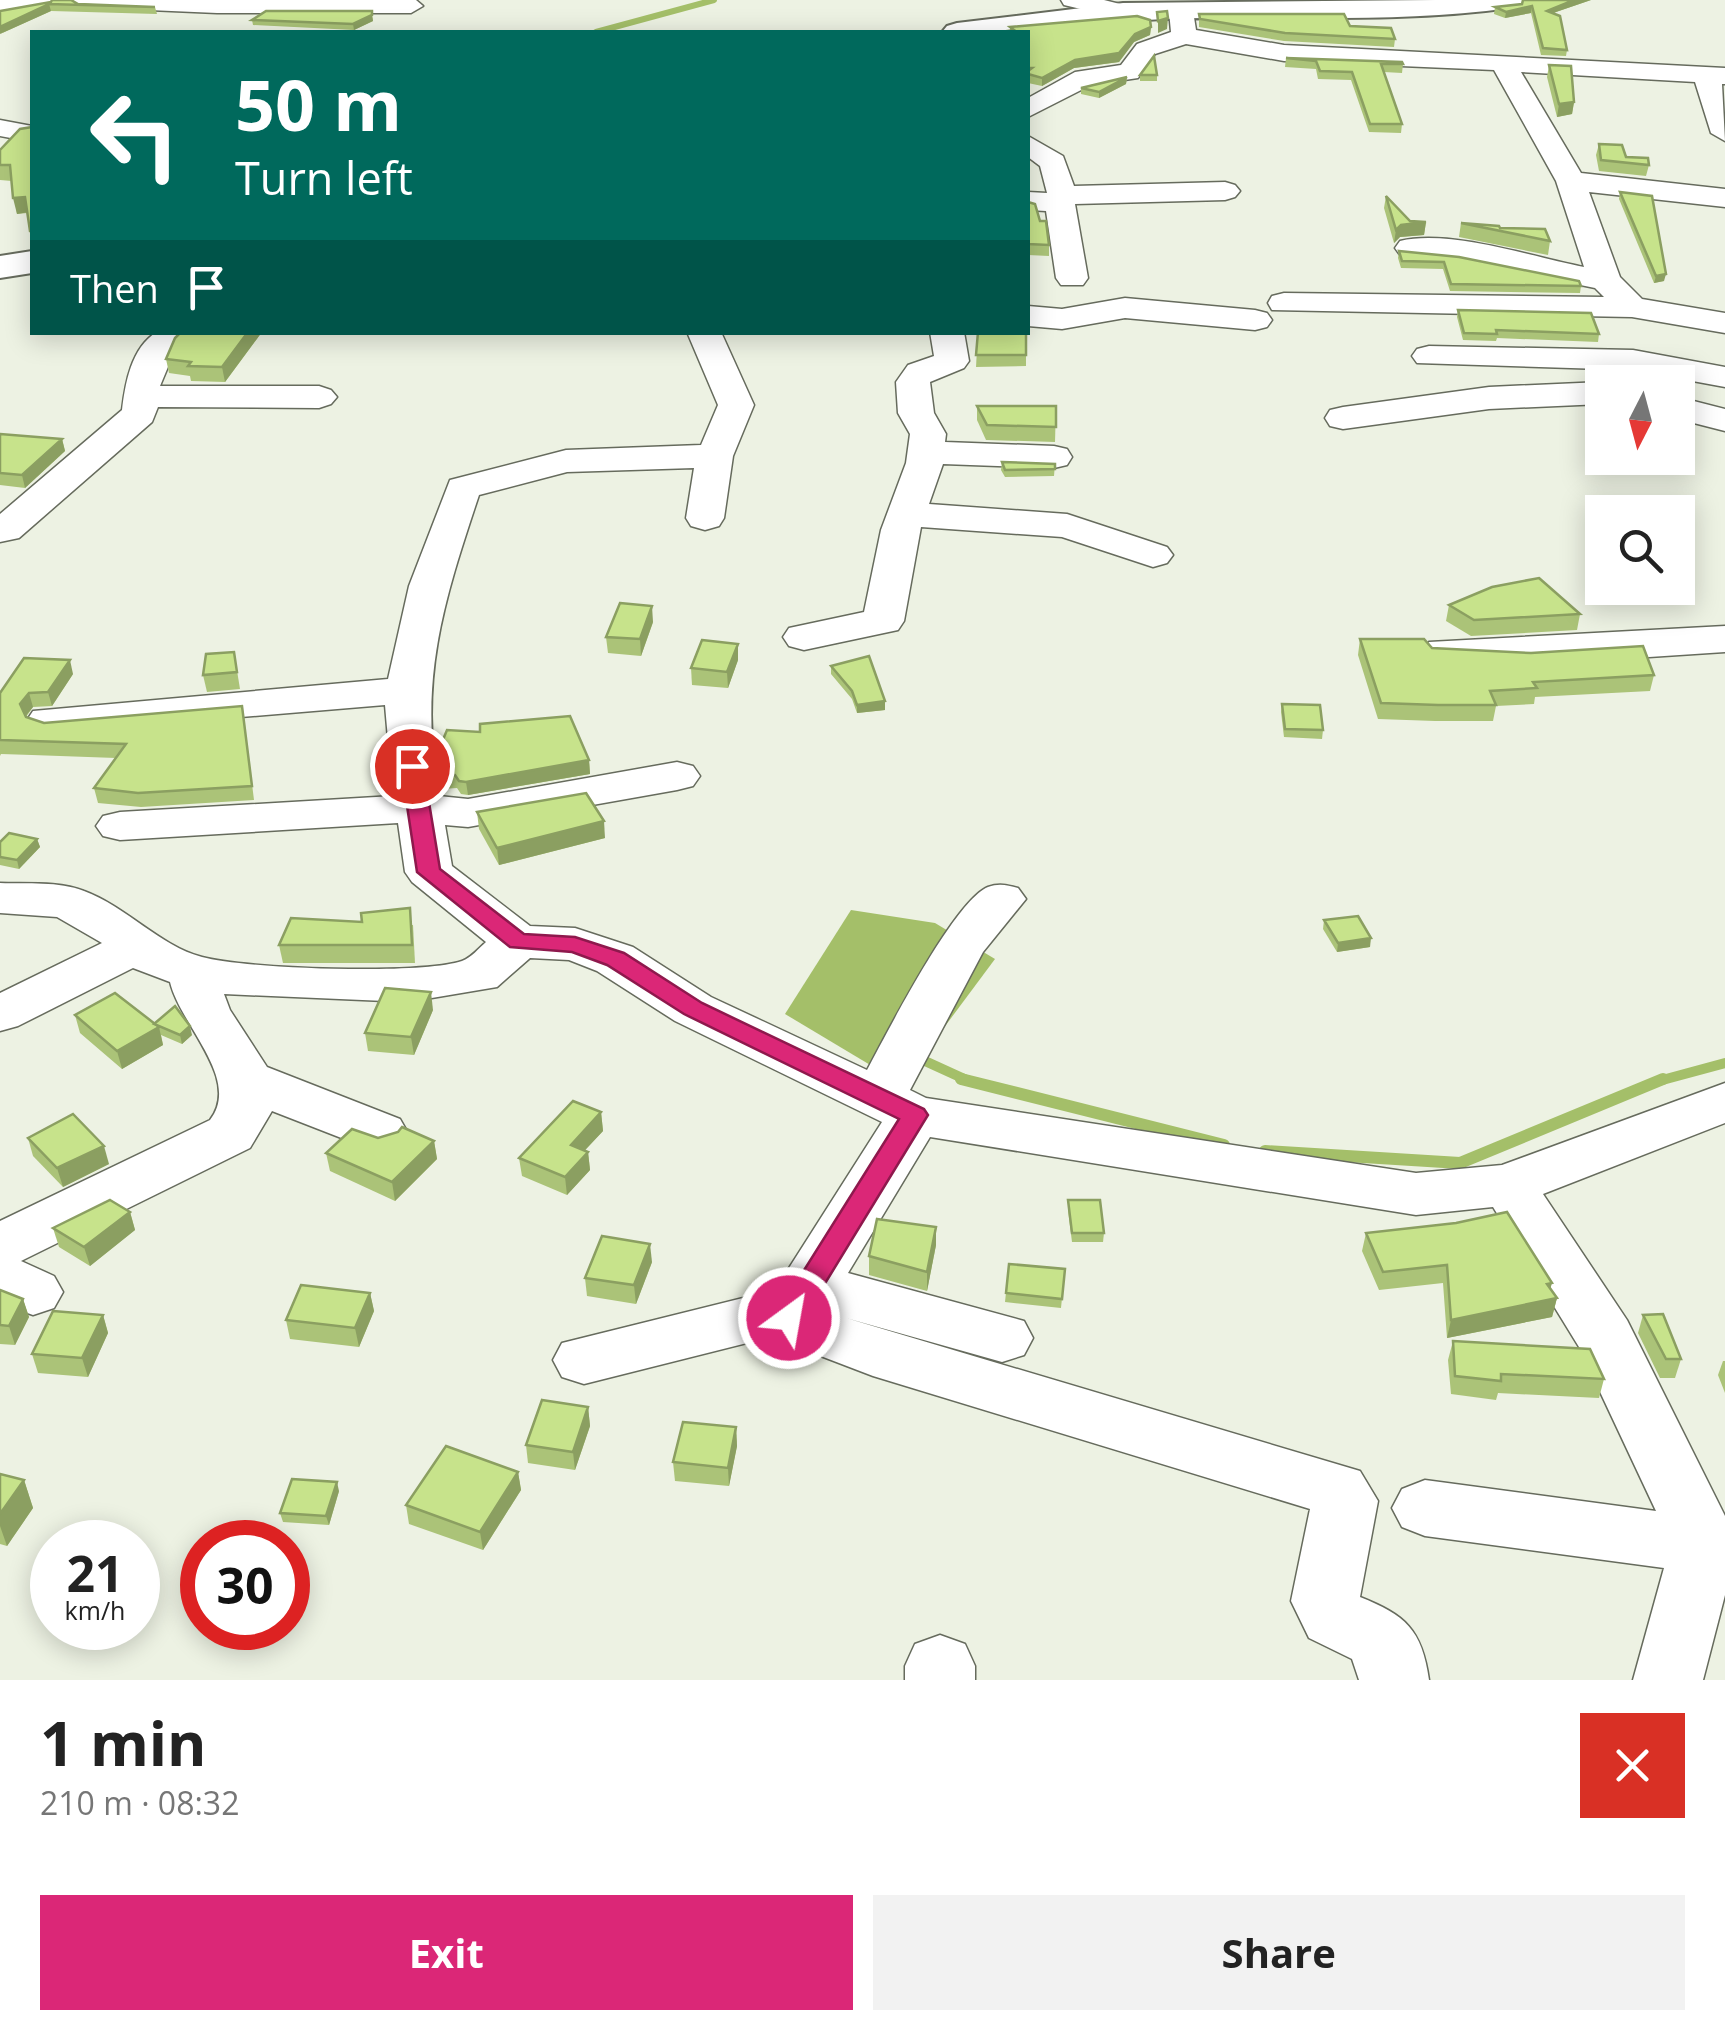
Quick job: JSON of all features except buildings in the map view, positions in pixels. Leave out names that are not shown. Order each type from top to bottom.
[{"type":"main road","points":[[968,30],[1122,12],[1172,15],[1236,6],[1428,11],[1510,0]]},
{"type":"main road","points":[[0,267],[30,262]]},
{"type":"street","points":[[2,8],[43,0]]},
{"type":"street","points":[[80,0],[217,6],[411,6]]},
{"type":"street","points":[[1073,0],[1122,12]]},
{"type":"street","points":[[1030,108],[1084,78],[1129,72],[1172,15],[1284,53],[1507,64],[1718,85],[1725,133]]},
{"type":"street","points":[[1507,64],[1507,71],[1571,181],[1588,240],[1606,281],[1632,306]]},
{"type":"street","points":[[0,128],[30,134]]},
{"type":"street","points":[[1030,145],[1053,162],[1072,278]]},
{"type":"street","points":[[1571,181],[1725,198]]},
{"type":"street","points":[[1030,201],[1224,191]]},
{"type":"street","points":[[1411,248],[1458,252],[1606,281]]},
{"type":"street","points":[[1284,303],[1632,306],[1725,323]]},
{"type":"street","points":[[1030,316],[1062,319],[1125,308],[1255,320]]},
{"type":"street","points":[[2,531],[139,414],[144,377],[161,344],[177,335]]},
{"type":"street","points":[[705,335],[736,405],[715,456],[705,518]]},
{"type":"street","points":[[804,637],[883,622],[906,514],[926,452],[928,434],[916,413],[913,382],[920,372],[952,362],[948,335]]},
{"type":"street","points":[[1429,356],[1633,360],[1725,377]]},
{"type":"street","points":[[1343,418],[1489,398],[1585,394]]},
{"type":"street","points":[[141,396],[320,398]]},
{"type":"street","points":[[1695,412],[1725,420]]},
{"type":"street","points":[[926,452],[1054,457]]},
{"type":"street","points":[[715,456],[566,461],[463,488],[429,583],[408,690],[412,766],[428,872],[518,942],[575,944],[615,959],[693,1008],[896,1107],[1416,1194],[1508,1184],[1725,1102]]},
{"type":"street","points":[[906,514],[1067,526],[1153,555]]},
{"type":"street","points":[[1444,651],[1528,652],[1725,639]]},
{"type":"street","points":[[49,720],[408,690]]},
{"type":"street","points":[[120,826],[421,808],[468,813],[677,776]]},
{"type":"street","points":[[0,898],[68,902],[140,944],[150,956],[193,972],[237,980],[408,985],[478,975],[518,942]]},
{"type":"street","points":[[1001,899],[962,945],[896,1107],[789,1318],[797,1325],[873,1352],[1336,1490],[1346,1501],[1325,1601],[1333,1617],[1380,1638],[1392,1651],[1394,1680]]},
{"type":"street","points":[[0,1014],[140,944]]},
{"type":"street","points":[[11,1272],[230,1134],[244,1119],[248,1108],[246,1079],[228,1042],[204,1010],[193,972]]},
{"type":"street","points":[[246,1079],[380,1133]]},
{"type":"street","points":[[1508,1184],[1605,1337],[1715,1545],[1668,1680]]},
{"type":"street","points":[[584,1360],[802,1296],[1002,1338]]},
{"type":"street","points":[[1425,1508],[1715,1545]]},
{"type":"shaded area","points":[[851,910],[935,923],[995,959],[902,1084],[785,1014]]},
{"type":"waterway","points":[[603,30],[714,0]]},
{"type":"waterway","points":[[914,1056],[969,1081]]},
{"type":"waterway","points":[[1657,1081],[1725,1063]]},
{"type":"waterway","points":[[961,1079],[969,1081]]},
{"type":"waterway","points":[[1657,1081],[1663,1079]]},
{"type":"waterway","points":[[969,1081],[1224,1145]]},
{"type":"waterway","points":[[1265,1151],[1460,1163],[1657,1081]]},
{"type":"route","points":[[412,766],[428,872],[518,942],[575,944],[615,959],[693,1008],[915,1115],[789,1318]]}]
